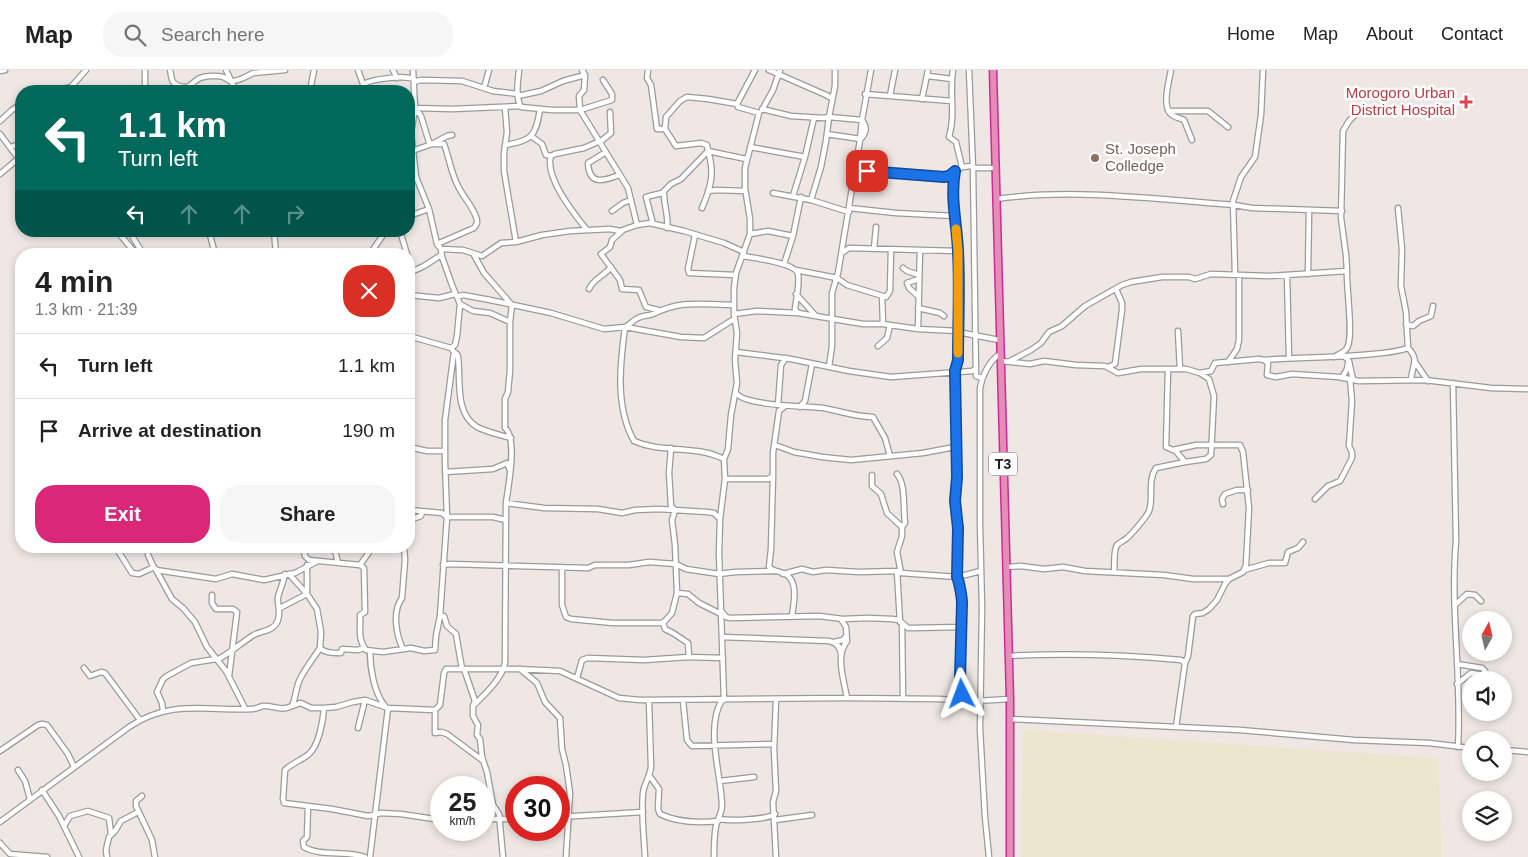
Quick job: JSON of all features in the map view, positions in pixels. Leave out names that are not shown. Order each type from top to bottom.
[{"type":"highway","name":"T3","points":[[994,70],[1010,699],[1010,857]]},
{"type":"street","points":[[0,71],[5,70]]},
{"type":"street","points":[[72,85],[86,70]]},
{"type":"street","points":[[145,70],[146,85]]},
{"type":"street","points":[[170,70],[171,80],[179,85]]},
{"type":"street","points":[[226,70],[233,85]]},
{"type":"street","points":[[191,85],[200,78],[220,76],[231,81],[253,73],[285,70]]},
{"type":"street","points":[[311,85],[314,70]]},
{"type":"street","points":[[358,70],[363,84],[373,80],[396,78],[412,78],[414,81],[462,81],[499,93],[518,95],[541,90],[585,75]]},
{"type":"street","points":[[393,70],[396,78]]},
{"type":"street","points":[[413,70],[414,85]]},
{"type":"street","points":[[484,88],[489,70]]},
{"type":"street","points":[[519,70],[518,95],[520,106]]},
{"type":"street","points":[[582,70],[585,75],[584,90],[579,96],[580,110],[628,188],[637,224]]},
{"type":"street","points":[[648,70],[646,76],[652,92],[657,129],[665,129]]},
{"type":"street","points":[[737,104],[755,70]]},
{"type":"street","points":[[769,70],[779,72],[832,98]]},
{"type":"street","points":[[811,200],[821,166],[832,98],[836,86],[835,70]]},
{"type":"street","points":[[830,367],[832,293],[837,278],[860,140],[866,130],[866,125],[862,120],[865,94],[871,70]]},
{"type":"street","points":[[890,96],[894,70]]},
{"type":"street","points":[[922,98],[928,70]]},
{"type":"street","points":[[953,70],[953,124],[949,137],[956,142],[962,167]]},
{"type":"street","points":[[969,70],[976,336],[972,369],[976,376],[982,378]]},
{"type":"street","points":[[1171,70],[1167,99],[1168,111],[1172,115],[1184,120],[1192,140]]},
{"type":"street","points":[[1228,362],[1237,349],[1239,340],[1235,194],[1241,177],[1255,157],[1261,115],[1263,70]]},
{"type":"street","points":[[714,857],[716,824],[719,820],[722,806],[714,736],[714,719],[723,700],[719,574],[720,519],[725,479],[724,459],[728,449],[737,379],[737,332],[734,317],[735,275],[750,234],[750,219],[745,190],[746,159],[761,111],[773,90],[779,72]]},
{"type":"street","points":[[928,76],[952,79]]},
{"type":"street","points":[[415,114],[520,106],[523,108],[580,110],[588,106],[608,102],[612,99],[611,92],[603,80]]},
{"type":"street","points":[[865,94],[952,101]]},
{"type":"street","points":[[702,208],[713,172],[707,145],[701,143],[676,146],[665,129],[666,117],[680,101],[687,97],[708,98],[737,104],[738,107],[791,116],[862,120]]},
{"type":"street","points":[[505,107],[507,129],[504,172],[516,242]]},
{"type":"street","points":[[0,121],[15,108]]},
{"type":"street","points":[[505,146],[523,142],[531,136],[538,123],[540,109]]},
{"type":"street","points":[[1168,111],[1208,112],[1228,127]]},
{"type":"street","points":[[531,136],[542,144],[546,155],[551,156],[584,148],[600,142],[611,133],[610,112]]},
{"type":"street","points":[[415,114],[419,113],[421,116],[429,142],[445,145],[457,184],[464,198],[472,207],[477,219],[474,228],[437,244]]},
{"type":"street","points":[[1334,357],[1347,348],[1350,340],[1350,313],[1346,287],[1347,271],[1341,218],[1340,186],[1343,131],[1356,114]]},
{"type":"street","points":[[793,196],[814,118]]},
{"type":"street","points":[[0,134],[15,153]]},
{"type":"street","points":[[827,134],[860,140]]},
{"type":"street","points":[[415,150],[452,135]]},
{"type":"street","points":[[11,147],[15,146]]},
{"type":"street","points":[[750,147],[805,157]]},
{"type":"street","points":[[708,151],[746,159]]},
{"type":"street","points":[[653,224],[646,197],[662,193],[671,184],[681,179],[708,151]]},
{"type":"street","points":[[606,152],[588,163],[592,175],[595,179],[602,181],[619,174]]},
{"type":"street","points":[[551,156],[553,176],[562,198],[587,230]]},
{"type":"street","points":[[0,174],[15,164]]},
{"type":"street","points":[[855,170],[944,177],[949,176],[962,167],[996,168]]},
{"type":"street","points":[[307,559],[360,565],[365,570],[363,583],[364,612],[360,615],[359,633],[364,648],[368,651],[435,650],[440,616],[447,517],[445,420],[452,350],[457,336],[460,304],[441,255],[441,249],[437,244],[415,170]]},
{"type":"street","points":[[955,171],[952,184],[958,251],[958,360],[955,371],[957,429],[953,448],[956,454],[957,477],[955,501],[958,528],[957,577],[962,595],[960,682],[963,701]]},
{"type":"street","points":[[708,191],[745,190]]},
{"type":"street","points":[[662,193],[664,194],[664,206],[668,214],[667,228]]},
{"type":"street","points":[[773,193],[801,197],[849,210],[954,216]]},
{"type":"street","points":[[996,199],[1022,195],[1090,194],[1252,208],[1342,211]]},
{"type":"street","points":[[784,264],[793,236],[801,197]]},
{"type":"street","points":[[612,211],[631,200]]},
{"type":"street","points":[[1398,208],[1402,249],[1401,286],[1406,312],[1408,348],[1413,353],[1416,362],[1428,381]]},
{"type":"street","points":[[415,214],[428,209]]},
{"type":"street","points":[[1308,274],[1309,210]]},
{"type":"street","points":[[642,316],[646,307],[639,290],[622,289],[621,280],[601,252],[610,247],[612,240],[622,231],[637,224],[653,224],[684,230],[724,243],[744,254],[784,264],[796,270],[837,278],[847,285],[882,296],[889,294],[891,250]]},
{"type":"street","points":[[874,249],[876,227]]},
{"type":"street","points":[[750,234],[766,230],[793,236]]},
{"type":"street","points":[[441,249],[463,250],[484,255],[501,243],[516,242],[542,235],[566,231],[622,231]]},
{"type":"street","points":[[695,234],[688,273],[735,275]]},
{"type":"street","points":[[122,237],[131,248]]},
{"type":"street","points":[[134,237],[140,248]]},
{"type":"street","points":[[374,248],[382,237]]},
{"type":"street","points":[[842,243],[849,248],[958,251]]},
{"type":"street","points":[[841,254],[849,248]]},
{"type":"street","points":[[918,329],[920,250]]},
{"type":"street","points":[[473,706],[496,681],[505,663],[506,504],[508,478],[511,472],[511,438],[509,431],[505,428],[504,421],[506,414],[505,399],[508,392],[510,370],[512,305],[484,273],[474,254]]},
{"type":"street","points":[[415,270],[441,255]]},
{"type":"street","points":[[589,289],[592,282],[605,274],[611,267]]},
{"type":"street","points":[[903,268],[919,277]]},
{"type":"street","points":[[796,270],[798,276],[795,310],[798,313]]},
{"type":"street","points":[[1009,362],[1041,343],[1049,332],[1062,326],[1085,306],[1122,285],[1131,282],[1154,278],[1178,277],[1195,279],[1211,274],[1288,275],[1347,271]]},
{"type":"street","points":[[1288,275],[1288,358]]},
{"type":"street","points":[[918,296],[909,288],[907,283],[919,277]]},
{"type":"street","points":[[1000,362],[1030,364],[1044,361],[1108,367],[1114,365],[1122,310],[1122,302],[1116,289]]},
{"type":"street","points":[[796,294],[817,317]]},
{"type":"street","points":[[415,296],[439,298],[456,295],[480,297],[551,313],[604,329],[625,327],[681,337],[704,338],[744,311]]},
{"type":"street","points":[[882,296],[883,324]]},
{"type":"street","points":[[625,327],[642,316],[672,305],[691,302],[734,306],[744,311],[798,313],[863,324],[958,331],[1000,340]]},
{"type":"street","points":[[460,304],[473,311],[490,313],[510,322]]},
{"type":"street","points":[[1406,324],[1413,326],[1431,316],[1433,306]]},
{"type":"street","points":[[646,307],[658,310]]},
{"type":"street","points":[[918,308],[940,313],[944,316]]},
{"type":"street","points":[[878,346],[887,338],[890,325]]},
{"type":"street","points":[[625,327],[621,364],[621,397],[635,442],[647,446],[710,452],[724,459]]},
{"type":"street","points":[[1178,331],[1180,369]]},
{"type":"street","points":[[415,338],[452,350],[457,354],[460,391],[466,417],[478,428],[511,438]]},
{"type":"street","points":[[1200,373],[1211,371],[1215,363],[1334,357],[1394,352],[1408,348]]},
{"type":"street","points":[[736,352],[786,358],[891,377],[972,369]]},
{"type":"street","points":[[990,857],[985,817],[979,701],[981,691],[982,608],[980,571],[980,388],[982,378],[991,363],[1000,354]]},
{"type":"street","points":[[1315,499],[1328,486],[1340,481],[1351,462],[1352,452],[1349,446],[1352,380],[1349,361],[1345,356]]},
{"type":"street","points":[[786,358],[781,365],[777,404],[779,411],[776,445],[773,453],[769,564],[771,569],[788,577],[794,588],[792,617]]},
{"type":"street","points":[[958,360],[963,367],[972,369]]},
{"type":"street","points":[[1264,360],[1269,366],[1266,373],[1268,376],[1279,377],[1295,374],[1352,380],[1411,380],[1528,390]]},
{"type":"street","points":[[1342,378],[1349,361]]},
{"type":"street","points":[[1411,380],[1416,362]]},
{"type":"street","points":[[800,407],[805,402],[812,364]]},
{"type":"street","points":[[1108,367],[1118,373],[1134,370],[1189,369],[1209,379],[1214,396],[1212,445],[1209,458],[1157,468],[1153,472],[1150,508],[1129,536],[1118,544],[1114,572]]},
{"type":"street","points":[[1168,369],[1165,445],[1169,449],[1175,450],[1189,446],[1237,444],[1241,446],[1250,518],[1248,555],[1244,570]]},
{"type":"street","points":[[1453,383],[1458,747]]},
{"type":"street","points":[[736,393],[741,398],[785,406],[826,409],[859,416],[875,417],[885,438],[890,456]]},
{"type":"street","points":[[779,411],[785,406]]},
{"type":"street","points":[[776,445],[794,452],[851,460],[953,448]]},
{"type":"street","points":[[415,448],[445,452]]},
{"type":"street","points":[[671,448],[670,498],[671,506],[675,510]]},
{"type":"street","points":[[1175,450],[1185,462]]},
{"type":"street","points":[[445,472],[493,469],[507,463],[511,472]]},
{"type":"street","points":[[897,474],[901,479],[905,523],[902,527],[902,536],[897,552],[903,699]]},
{"type":"street","points":[[768,480],[773,476]]},
{"type":"street","points":[[872,476],[872,486],[881,494],[887,512],[902,527]]},
{"type":"street","points":[[725,479],[768,480],[773,483]]},
{"type":"street","points":[[1223,504],[1222,499],[1225,494],[1237,490],[1248,490]]},
{"type":"street","points":[[506,504],[544,508],[598,508],[622,513],[635,510],[675,510],[714,513],[720,519]]},
{"type":"street","points":[[562,566],[562,605],[566,617],[608,623],[663,623],[672,613],[677,593],[672,520],[675,510]]},
{"type":"street","points":[[415,511],[442,513],[447,517],[493,517],[506,520]]},
{"type":"street","points":[[415,518],[421,516],[422,512]]},
{"type":"street","points":[[1006,567],[1021,566],[1044,569],[1064,567],[1085,571],[1229,579],[1244,570],[1269,563],[1285,562],[1288,552],[1298,548],[1303,542]]},
{"type":"street","points":[[119,553],[132,573],[140,574],[155,569],[216,579],[231,574],[264,580],[294,574],[317,561]]},
{"type":"street","points":[[148,553],[172,600],[183,608],[195,622],[207,647],[229,678],[245,708]]},
{"type":"street","points":[[292,706],[300,678],[308,663],[320,648],[321,632],[317,609],[308,594],[308,566],[305,553]]},
{"type":"street","points":[[336,553],[338,563]]},
{"type":"street","points":[[360,565],[368,553]]},
{"type":"street","points":[[403,649],[398,638],[396,615],[402,598],[404,553]]},
{"type":"street","points":[[443,565],[588,568],[595,565],[629,565],[649,562],[676,564],[686,569],[719,574],[776,571]]},
{"type":"street","points":[[783,574],[802,569],[813,572],[826,570],[899,572],[957,577],[980,571]]},
{"type":"street","points":[[287,574],[308,594]]},
{"type":"street","points":[[164,710],[157,692],[163,679],[191,663],[216,659],[232,652],[254,635],[275,625],[280,608],[278,596],[287,574]]},
{"type":"street","points":[[1176,727],[1193,615],[1203,613],[1209,609],[1229,579]]},
{"type":"street","points":[[677,593],[688,594],[699,603],[721,612],[726,617],[733,618],[819,616],[841,619],[892,619],[901,622],[908,628],[961,627]]},
{"type":"street","points":[[280,608],[308,594]]},
{"type":"street","points":[[1455,605],[1467,594],[1475,595],[1481,600]]},
{"type":"street","points":[[212,595],[212,603],[216,609],[233,609],[237,612],[229,678]]},
{"type":"street","points":[[440,616],[444,616],[447,626],[456,634],[463,669],[475,701],[473,706],[474,716],[478,725],[477,735],[480,739],[493,805],[499,814],[503,857]]},
{"type":"street","points":[[722,624],[733,618]]},
{"type":"street","points":[[841,619],[846,627]]},
{"type":"street","points":[[841,659],[843,646],[847,641],[846,627],[854,619]]},
{"type":"street","points":[[663,623],[665,629],[688,643],[689,657]]},
{"type":"street","points":[[722,637],[834,642],[842,641],[846,636]]},
{"type":"street","points":[[834,642],[842,652],[841,659],[847,698]]},
{"type":"street","points":[[320,648],[325,651],[341,653],[342,649],[358,650],[364,648]]},
{"type":"street","points":[[308,806],[307,838],[303,841],[304,847],[323,856],[367,856],[376,814],[387,721],[387,708],[380,701],[375,686],[370,650]]},
{"type":"street","points":[[1008,656],[1049,654],[1125,656],[1181,660],[1185,663]]},
{"type":"street","points":[[577,678],[582,660],[585,658],[644,660],[689,657],[723,658]]},
{"type":"street","points":[[1457,664],[1482,668],[1485,671],[1483,675],[1471,673],[1457,684]]},
{"type":"street","points":[[84,668],[90,676],[99,672],[105,674],[140,720]]},
{"type":"street","points":[[483,761],[448,734],[435,733],[435,710],[440,705],[445,671],[450,669],[560,671],[619,698],[649,701],[847,698],[963,701],[1010,699]]},
{"type":"street","points":[[519,669],[537,683],[545,702],[560,718],[562,749],[568,776]]},
{"type":"street","points":[[0,822],[140,720],[164,710],[176,708],[253,709],[266,706],[285,708],[301,703],[311,708],[324,708],[365,700],[387,708],[435,710]]},
{"type":"street","points":[[358,728],[365,700]]},
{"type":"street","points":[[683,700],[688,742],[692,746],[774,744]]},
{"type":"street","points":[[776,700],[774,744],[776,857]]},
{"type":"street","points":[[645,857],[643,791],[649,775],[651,760],[649,701]]},
{"type":"street","points":[[324,708],[324,718],[316,746],[307,755],[286,768],[284,773],[284,802],[291,805],[368,816],[376,814],[401,814],[430,818]]},
{"type":"street","points":[[387,721],[400,709]]},
{"type":"street","points":[[1010,719],[1240,730],[1354,740],[1429,743],[1462,747]]},
{"type":"street","points":[[0,751],[38,725],[44,724],[47,725],[61,743],[74,767]]},
{"type":"street","points":[[1512,751],[1528,752]]},
{"type":"street","points":[[18,770],[25,780],[30,799]]},
{"type":"street","points":[[649,775],[659,789],[658,809],[660,814],[674,820],[682,822],[812,816]]},
{"type":"street","points":[[720,781],[754,776]]},
{"type":"street","points":[[42,790],[64,826],[79,857]]},
{"type":"street","points":[[142,796],[136,801],[138,812],[153,844],[155,857]]},
{"type":"street","points":[[64,826],[70,816],[88,811],[109,818],[111,834]]},
{"type":"street","points":[[107,857],[106,845],[111,834],[121,821],[138,812]]},
{"type":"street","points":[[570,816],[643,812]]},
{"type":"street","points":[[495,819],[505,819]]},
{"type":"street","points":[[566,841],[566,857]]},
{"type":"street","points":[[0,843],[7,852],[17,856],[48,857]]},
{"type":"shaded area","points":[[1023,730],[1438,758],[1442,857],[1021,857]]},
{"type":"slow traffic","points":[[956,229],[958,251],[958,353]]},
{"type":"place","name":"Morogoro Urban District Hospital","points":[[1466,102]]},
{"type":"place","name":"St. Joseph Colledge","points":[[1095,158]]},
{"type":"route","points":[[867,171],[944,177],[949,176],[955,171],[952,184],[958,251],[958,360],[955,371],[957,429],[955,463],[957,477],[955,501],[958,528],[957,577],[962,595],[960,678],[962,694]]}]
